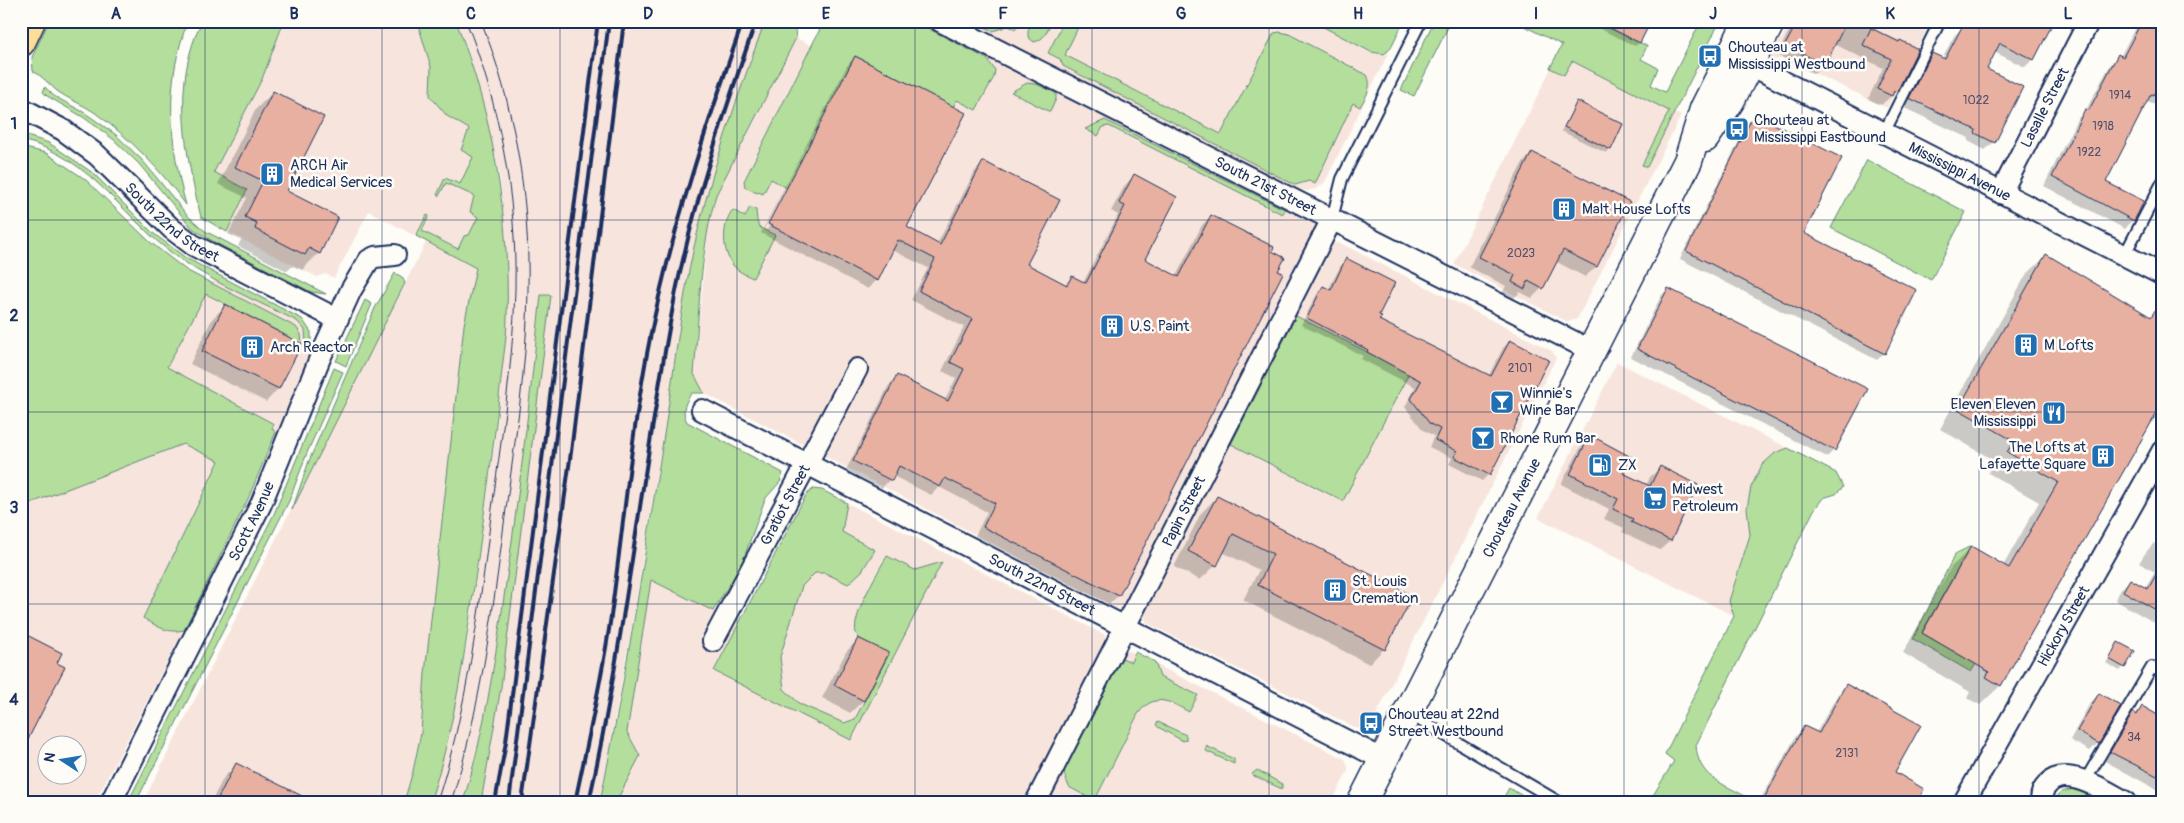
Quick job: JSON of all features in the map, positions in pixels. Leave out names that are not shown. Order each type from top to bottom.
[{"type":"highway","points":[[21,42],[31,21]]},
{"type":"main road","name":"Chouteau Avenue","points":[[1740,59],[1748,21]]},
{"type":"main road","name":"Chouteau Avenue","points":[[1362,802],[1688,161],[1704,109],[1740,59],[1771,21]]},
{"type":"street","name":"South 21st Street","points":[[940,21],[1592,351]]},
{"type":"street","name":"Lasalle Street","points":[[2001,193],[2089,21]]},
{"type":"street","name":"Mississippi Avenue","points":[[1740,59],[2163,276]]},
{"type":"street","name":"South 22nd Street","points":[[21,108],[63,130],[97,155],[172,229],[194,246],[337,319]]},
{"type":"street","name":"Papin Street","points":[[1036,802],[1332,219]]},
{"type":"street","name":"Scott Avenue","points":[[111,802],[261,504],[337,319],[363,267],[369,260],[375,257],[395,255]]},
{"type":"street","name":"Gratiot Street","points":[[713,641],[857,369]]},
{"type":"street","name":"South 22nd Street","points":[[702,410],[1384,760]]},
{"type":"street","name":"Hickory Street","points":[[1964,802],[2163,450]]},
{"type":"street","points":[[2042,802],[2044,788],[2051,781],[2060,777],[2085,781],[2126,802]]},
{"type":"lane","points":[[1332,219],[1342,179],[1421,21]]},
{"type":"lane","points":[[1884,133],[1940,21]]},
{"type":"lane","points":[[2124,256],[2163,181]]},
{"type":"lane","points":[[2085,781],[2152,666],[2163,673]]},
{"type":"lane","points":[[1407,714],[1559,802]]},
{"type":"shaded area","points":[[284,21],[417,21],[431,67],[430,96],[447,116],[469,129],[489,216],[421,732],[404,802],[143,802],[426,242],[369,211],[334,278],[326,274],[317,277],[227,232],[247,190],[214,173],[262,79]]},
{"type":"shaded area","points":[[456,21],[765,21],[723,146],[694,246],[683,301],[666,421],[630,636],[600,802],[481,802],[501,687],[550,295],[541,296],[514,535],[492,682],[474,766],[463,802],[430,802],[451,721],[468,639],[498,418],[507,319],[507,255],[500,177],[469,53]]},
{"type":"shaded area","points":[[824,21],[914,21],[1314,224],[1315,229],[1126,603],[1121,607],[1116,608],[704,393],[694,374],[707,239],[710,216],[716,195],[796,38],[812,46]]},
{"type":"shaded area","points":[[964,21],[1404,21],[1325,182],[1318,188],[1307,191],[1293,188]]},
{"type":"shaded area","points":[[1790,21],[1931,21],[1887,108],[1783,58],[1774,60],[1769,57],[1774,42],[1781,40]]},
{"type":"shaded area","points":[[1558,54],[1681,116],[1577,319],[1568,322],[1454,264]]},
{"type":"shaded area","points":[[1333,243],[1342,244],[1552,351],[1556,358],[1368,731],[1356,728],[1147,623],[1144,616]]},
{"type":"shaded area","points":[[217,274],[302,319],[311,332],[310,353],[248,499],[178,641],[95,802],[21,802],[21,492],[124,448]]},
{"type":"shaded area","points":[[1617,362],[1788,448],[1775,453],[1747,508],[1750,535],[1729,601],[1734,616],[1538,518]]},
{"type":"shaded area","points":[[813,489],[822,490],[1105,635],[1106,643],[1025,802],[616,802],[639,756],[627,732],[651,580],[739,623],[806,495]]},
{"type":"shaded area","points":[[1129,651],[1345,759],[1348,771],[1332,802],[1048,802],[1121,659]]},
{"type":"green space","points":[[49,21],[188,21],[180,44],[172,89],[173,135],[180,182],[186,205],[166,179],[120,132],[85,106],[57,91],[33,71],[32,57]]},
{"type":"green space","points":[[202,21],[284,21],[262,79],[214,172],[247,190],[227,232],[201,217],[186,143],[184,93],[187,69],[192,45]]},
{"type":"green space","points":[[417,21],[456,21],[480,93],[489,130],[502,204],[506,242],[507,318],[497,416],[479,552],[454,709],[430,802],[404,802],[421,733],[425,673],[464,325],[476,268],[416,236],[427,215],[429,216],[422,231],[458,249],[464,236],[469,235],[478,217],[470,212],[474,196],[446,183],[439,196],[437,195],[445,178],[460,184],[473,157],[461,150],[469,129],[447,116],[430,96],[431,67]]},
{"type":"green space","points":[[765,21],[794,21],[796,38],[716,195],[703,261],[694,374],[704,393],[692,393],[687,400],[684,410],[687,422],[783,473],[780,482],[765,499],[741,566],[713,611],[651,580],[627,732],[640,756],[616,802],[600,802],[635,612],[689,269],[717,162]]},
{"type":"green space","points":[[824,21],[914,21],[987,59],[995,70],[994,77],[976,110],[957,100],[953,107],[855,56],[787,188],[771,179],[763,194],[757,193],[745,187],[744,181]]},
{"type":"green space","points":[[982,21],[1020,21],[1016,29],[1008,26],[993,31],[980,25]]},
{"type":"green space","points":[[1033,21],[1052,21],[1043,37],[1034,42],[1028,37],[1028,30]]},
{"type":"green space","points":[[1064,21],[1081,21],[1065,55],[1221,134],[1274,33],[1289,34],[1367,75],[1369,87],[1360,107],[1353,103],[1315,184],[1309,181],[1295,185],[1063,66],[1060,59],[1048,53]]},
{"type":"green space","points":[[1312,21],[1404,21],[1390,49],[1384,54],[1371,52]]},
{"type":"green space","points":[[1434,21],[1451,21],[1414,96],[1401,90]]},
{"type":"green space","points":[[1514,21],[1602,21],[1601,24],[1647,46],[1641,59],[1658,68],[1651,85],[1665,92],[1701,21],[1720,21],[1647,167],[1642,165],[1669,111],[1572,61],[1564,75],[1550,68],[1562,45]]},
{"type":"green space","points":[[1027,83],[1036,84],[1056,93],[1056,99],[1050,112],[1011,92]]},
{"type":"green space","points":[[45,87],[54,96],[85,113],[115,134],[143,161],[187,215],[205,231],[326,294],[311,292],[214,242],[192,228],[139,164],[113,139],[83,117],[47,96],[43,92]]},
{"type":"green space","points":[[1105,120],[1285,211],[1282,214],[1109,126],[1103,127],[1098,136],[1085,129]]},
{"type":"green space","points":[[21,134],[49,143],[93,173],[153,233],[186,258],[302,319],[311,332],[311,348],[306,344],[305,330],[297,321],[224,286],[196,270],[162,246],[89,175],[69,160],[46,148],[21,140]]},
{"type":"green space","points":[[21,147],[46,153],[85,179],[150,242],[186,270],[296,327],[301,334],[302,344],[206,294],[167,367],[274,424],[272,429],[276,432],[248,499],[184,630],[167,630],[143,618],[219,461],[183,444],[21,507]]},
{"type":"green space","points":[[1867,160],[1966,212],[1931,280],[1831,228]]},
{"type":"green space","points":[[750,207],[756,210],[759,226],[775,235],[753,278],[733,265],[729,259],[724,239],[726,225],[731,212],[733,210],[745,217]]},
{"type":"green space","points":[[395,273],[402,277],[405,283],[292,510],[309,461],[375,308]]},
{"type":"green space","points":[[541,295],[551,295],[501,687],[481,802],[463,802],[483,726],[496,649],[519,484]]},
{"type":"green space","points":[[365,300],[372,304],[346,366],[336,361]]},
{"type":"green space","points":[[1296,316],[1409,373],[1343,501],[1231,444]]},
{"type":"green space","points":[[334,368],[343,372],[307,453],[289,501],[136,802],[128,802],[274,514]]},
{"type":"green space","points":[[1788,448],[1836,473],[1843,487],[1836,494],[1823,498],[1814,510],[1696,745],[1698,756],[1706,772],[1719,782],[1745,796],[1742,802],[1649,802],[1674,761],[1665,754],[1734,616],[1729,601],[1750,535],[1747,508],[1751,487],[1762,465],[1775,453]]},
{"type":"green space","points":[[813,489],[822,490],[847,503],[842,532],[875,550],[862,571],[848,584],[825,573],[815,573],[802,586],[780,657],[784,689],[800,704],[844,723],[855,719],[889,654],[861,640],[855,630],[860,609],[877,573],[887,556],[915,570],[942,562],[851,740],[714,671],[806,495]]},
{"type":"green space","points":[[1971,546],[1922,632],[1976,664],[1971,672],[1913,639],[1955,554]]},
{"type":"green space","points":[[1135,652],[1155,662],[1160,677],[1198,695],[1189,712],[1162,701],[1150,703],[1144,707],[1138,714],[1096,798],[1091,799],[1069,787],[1064,774],[1065,768],[1121,659],[1131,662]]},
{"type":"green space","points":[[1158,722],[1186,735],[1186,740],[1183,741],[1158,727],[1156,725]]},
{"type":"green space","points":[[1206,746],[1234,759],[1234,764],[1206,751]]},
{"type":"green space","points":[[1257,770],[1282,784],[1282,789],[1254,776],[1252,774]]},
{"type":"green space","points":[[1509,788],[1533,802],[1501,802]]},
{"type":"green space","points":[[2073,789],[2083,789],[2111,802],[2056,802],[2059,794]]},
{"type":"building","points":[[1596,21],[1651,21],[1640,43]]},
{"type":"building","points":[[1798,21],[1847,21],[1825,65],[1785,45]]},
{"type":"building","points":[[1965,21],[2054,21],[2034,60],[2000,43],[1987,69],[2023,87],[1995,143],[1975,133],[1976,130],[1909,98],[1932,53],[1945,59]]},
{"type":"building","points":[[2142,21],[2163,21],[2163,96],[2155,92],[2153,95],[2151,94],[2106,182],[2144,201],[2134,221],[2052,177],[2085,109],[2089,110],[2118,54],[2123,57]]},
{"type":"building","points":[[1871,28],[1918,49],[1897,92],[1894,91],[1892,96],[1877,89],[1891,59],[1863,45]]},
{"type":"building","name":"U.S. Paint","points":[[855,56],[966,113],[907,227],[940,245],[983,161],[1060,200],[1027,264],[1067,285],[1072,276],[1086,283],[1125,206],[1119,203],[1134,174],[1177,197],[1145,259],[1179,277],[1211,215],[1274,247],[1272,251],[1285,258],[1278,271],[1283,273],[1119,596],[983,527],[995,503],[945,478],[940,487],[899,466],[892,481],[853,461],[897,375],[948,401],[964,369],[950,362],[972,319],[919,291],[935,259],[898,240],[878,281],[768,224]]},
{"type":"building","name":"ARCH Air Medical Services","points":[[273,91],[324,117],[287,191],[338,217],[320,254],[309,248],[305,255],[255,229],[257,223],[245,217],[263,181],[235,167]]},
{"type":"building","points":[[1577,101],[1623,124],[1611,150],[1564,127]]},
{"type":"building","points":[[1754,114],[1842,158],[1804,233],[1917,290],[1885,354],[1686,251]]},
{"type":"building","name":"Malt House Lofts","points":[[1532,152],[1630,202],[1597,267],[1563,250],[1543,289],[1528,281],[1525,289],[1512,282],[1515,275],[1479,257]]},
{"type":"building","points":[[2046,254],[2151,317],[2163,297],[2163,402],[2001,686],[1986,677],[1989,672],[1922,633],[1971,546],[2009,568],[2058,482],[2007,452],[2014,441],[1958,409]]},
{"type":"building","points":[[1346,258],[1395,283],[1379,315],[1382,316],[1379,320],[1491,376],[1510,340],[1549,360],[1490,475],[1454,457],[1457,451],[1435,440],[1440,429],[1430,424],[1411,399],[1421,381],[1307,318],[1323,286],[1331,290]]},
{"type":"building","points":[[1668,288],[1868,389],[1835,451],[1637,349]]},
{"type":"building","name":"Arch Reactor","points":[[225,304],[302,344],[279,389],[202,351]]},
{"type":"building","name":"Midwest Petroleum","points":[[1590,435],[1631,457],[1623,473],[1650,486],[1660,466],[1698,485],[1671,541],[1631,522],[1633,519],[1613,509],[1618,499],[1570,474]]},
{"type":"building","name":"St. Louis Cremation","points":[[1217,496],[1413,596],[1385,650],[1258,585],[1273,554],[1233,534],[1217,566],[1188,551]]},
{"type":"building","points":[[2163,562],[2163,614],[2123,591],[2130,579],[2148,589]]},
{"type":"building","points":[[21,632],[62,653],[57,663],[65,667],[21,753]]},
{"type":"building","points":[[858,638],[889,653],[864,701],[834,685]]},
{"type":"building","points":[[2118,642],[2135,651],[2125,668],[2109,659]]},
{"type":"building","points":[[1846,684],[1921,725],[1895,772],[1924,789],[1917,802],[1762,802],[1804,726],[1819,733]]},
{"type":"building","points":[[2099,693],[2121,706],[2099,744],[2077,731]]},
{"type":"building","points":[[2142,706],[2163,718],[2163,779],[2110,752],[2133,712],[2137,715]]},
{"type":"building","points":[[236,763],[314,802],[216,802]]},
{"type":"tram line","points":[[437,802],[456,732],[477,625],[506,403],[514,318],[515,256],[513,222],[504,153],[488,86],[466,21]]},
{"type":"tram line","points":[[451,802],[470,734],[490,630],[519,407],[527,319],[528,256],[523,187],[518,153],[503,86],[481,21]]},
{"type":"railway","points":[[495,802],[506,742],[598,21]]},
{"type":"railway","points":[[509,802],[609,21]]},
{"type":"railway","points":[[522,802],[571,452],[624,21]]},
{"type":"railway","points":[[575,802],[607,640],[633,439],[651,333],[680,214],[743,21]]},
{"type":"railway","points":[[589,802],[614,675],[664,355],[676,291],[701,189],[756,21]]},
{"type":"place","name":"Chouteau at Mississippi Westbound","points":[[1710,56]]},
{"type":"place","name":"Chouteau at Mississippi Eastbound","points":[[1737,129]]},
{"type":"place","name":"ARCH Air Medical Services","points":[[272,174]]},
{"type":"place","name":"Malt House Lofts","points":[[1564,209]]},
{"type":"place","name":"U.S. Paint","points":[[1112,326]]},
{"type":"place","name":"M Lofts","points":[[2026,345]]},
{"type":"place","name":"Arch Reactor","points":[[252,347]]},
{"type":"place","name":"Winnie's Wine Bar","points":[[1502,402]]},
{"type":"place","name":"Eleven Eleven Mississippi","points":[[2054,413]]},
{"type":"place","name":"Rhone Rum Bar","points":[[1483,438]]},
{"type":"place","name":"The Lofts at Lafayette Square","points":[[2103,456]]},
{"type":"place","name":"ZX","points":[[1600,465]]},
{"type":"place","name":"Midwest Petroleum","points":[[1655,498]]},
{"type":"place","name":"St. Louis Cremation","points":[[1335,590]]},
{"type":"place","name":"Chouteau at 22nd Street Westbound","points":[[1371,723]]}]
